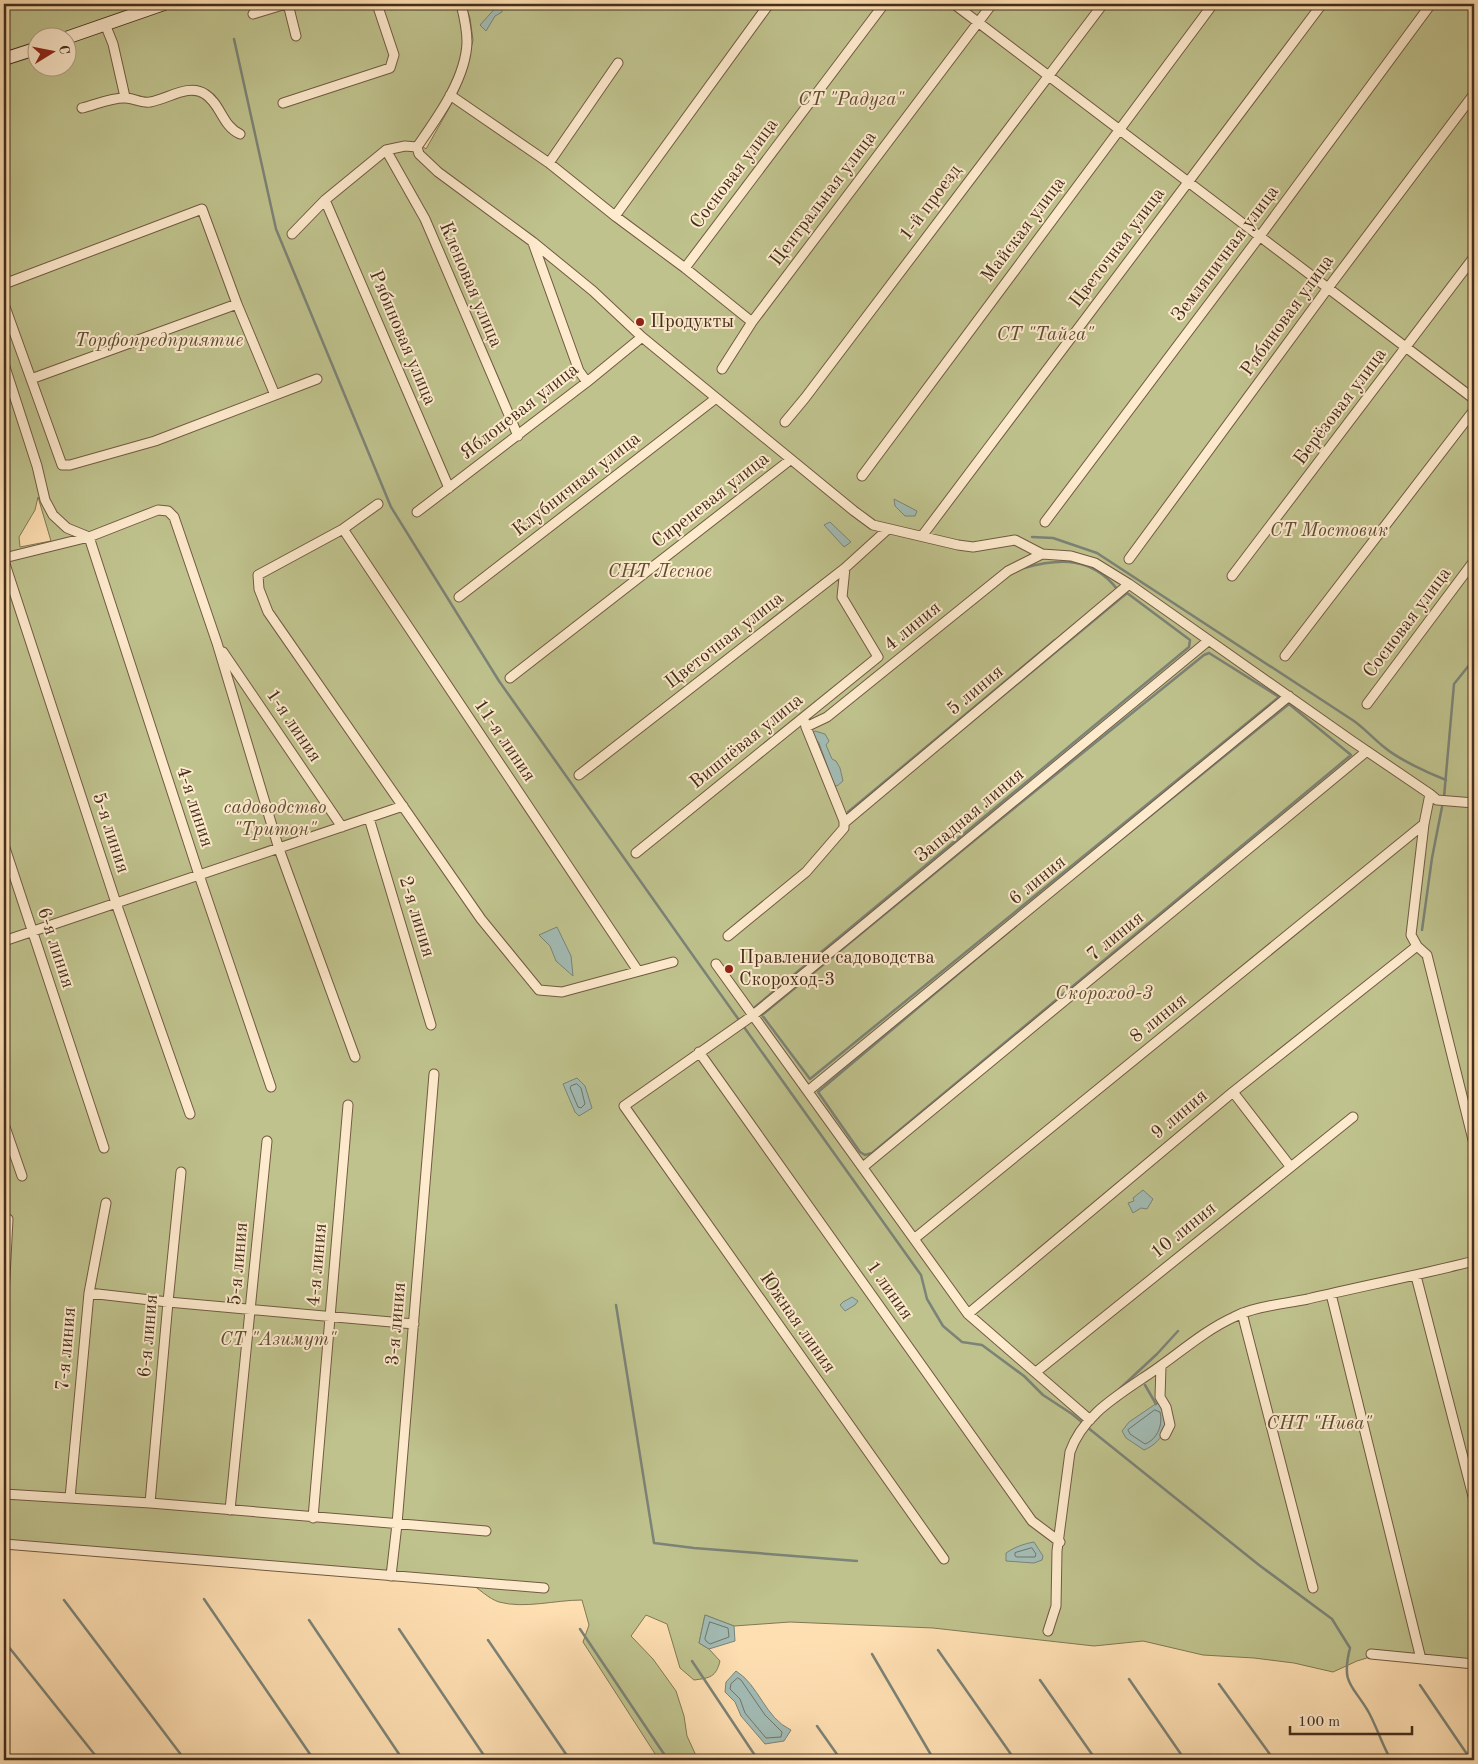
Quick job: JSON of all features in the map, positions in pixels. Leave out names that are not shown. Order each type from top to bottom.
[{"type":"main road","points":[[78,34],[164,4]]},
{"type":"main road","points":[[4,60],[28,52]]},
{"type":"street","points":[[253,14],[287,4],[296,36]]},
{"type":"street","points":[[283,103],[390,68],[394,55],[377,4]]},
{"type":"street","points":[[461,4],[467,44],[461,72],[450,94],[417,148],[419,154],[438,172],[533,242],[593,291],[642,337],[715,399],[854,511],[873,525],[888,529],[973,547],[1015,540],[1042,554],[1071,556],[1095,563],[1129,584],[1437,800],[1474,804]]},
{"type":"street","points":[[615,216],[769,4]]},
{"type":"street","name":"Сосновая улица","points":[[685,268],[884,4]]},
{"type":"street","points":[[954,4],[1474,399]]},
{"type":"street","name":"Центральная улица","points":[[722,369],[752,322],[992,4]]},
{"type":"street","name":"1-й проезд","points":[[785,422],[1104,4]]},
{"type":"street","name":"Майская улица","points":[[862,476],[1213,4]]},
{"type":"street","name":"Цветочная улица","points":[[922,536],[1322,4]]},
{"type":"street","name":"Земляничная улица","points":[[1045,522],[1260,236],[1431,4]]},
{"type":"street","points":[[106,24],[113,44],[125,97]]},
{"type":"street","points":[[549,163],[618,63]]},
{"type":"street","points":[[82,108],[125,97],[148,103],[193,89],[213,100],[229,126],[233,131],[240,134]]},
{"type":"street","points":[[450,94],[549,163],[752,322]]},
{"type":"street","name":"Рябиновая улица","points":[[1129,559],[1328,288],[1474,94]]},
{"type":"street","points":[[292,234],[325,200],[386,150],[405,146],[417,148]]},
{"type":"street","name":"Кленовая улица","points":[[386,150],[425,219],[518,436]]},
{"type":"street","name":"Рябиновая улица","points":[[325,200],[449,488]]},
{"type":"street","points":[[4,284],[202,210],[237,304],[275,395]]},
{"type":"street","points":[[533,242],[579,371],[587,382]]},
{"type":"street","name":"Берёзовая улица","points":[[1232,576],[1474,256]]},
{"type":"street","points":[[4,304],[62,465],[70,465],[155,441],[317,379]]},
{"type":"street","points":[[31,379],[237,304]]},
{"type":"street","name":"Яблоневая улица","points":[[417,512],[518,436],[642,337]]},
{"type":"street","points":[[4,364],[38,466],[45,500],[54,515],[67,528],[89,537]]},
{"type":"street","name":"Клубничная улица","points":[[459,597],[715,399]]},
{"type":"street","points":[[1285,656],[1474,410]]},
{"type":"street","name":"Сиреневая улица","points":[[510,678],[790,460]]},
{"type":"street","points":[[378,504],[343,529],[258,575],[259,589],[268,612],[481,919],[539,990],[562,992],[673,962]]},
{"type":"street","points":[[4,559],[89,537],[158,510],[168,511],[172,514],[217,643],[278,848],[355,1057]]},
{"type":"street","name":"11-я линия","points":[[343,529],[638,971]]},
{"type":"street","name":"Цветочная улица","points":[[579,775],[845,568],[888,529]]},
{"type":"street","name":"4-я линия","points":[[89,537],[199,875],[271,1086]]},
{"type":"street","name":"4 линия","points":[[806,726],[827,717],[1008,571],[1042,554]]},
{"type":"street","name":"5-я линия","points":[[4,559],[116,904],[190,1114]]},
{"type":"street","name":"Сосновая улица","points":[[1367,704],[1474,561]]},
{"type":"street","name":"Вишнёвая улица","points":[[636,853],[878,657],[842,597],[845,568]]},
{"type":"street","name":"5 линия","points":[[728,936],[806,872],[844,828],[844,823],[1129,584]]},
{"type":"street","name":"Западная линия","points":[[624,1106],[744,1021],[866,924],[1208,641]]},
{"type":"street","name":"1-я линия","points":[[217,643],[342,827]]},
{"type":"street","name":"6 линия","points":[[808,1091],[1289,696]]},
{"type":"street","points":[[805,716],[806,726],[844,823]]},
{"type":"street","name":"7 линия","points":[[863,1167],[1367,751]]},
{"type":"street","points":[[1430,794],[1424,824],[1411,935],[1417,946],[1427,955],[1474,1144]]},
{"type":"street","points":[[4,941],[403,806]]},
{"type":"street","name":"2-я линия","points":[[369,818],[431,1025]]},
{"type":"street","name":"8 линия","points":[[914,1239],[1424,824]]},
{"type":"street","name":"6-я линия","points":[[4,845],[104,1148]]},
{"type":"street","name":"9 линия","points":[[968,1314],[1232,1092],[1417,946]]},
{"type":"street","points":[[716,964],[744,1021],[808,1091],[968,1314],[1036,1372],[1086,1421]]},
{"type":"street","name":"1 линия","points":[[699,1052],[1032,1521],[1060,1542]]},
{"type":"street","name":"3-я линия","points":[[391,1576],[397,1524],[434,1074]]},
{"type":"street","points":[[1232,1092],[1290,1166]]},
{"type":"street","name":"4-я линия","points":[[313,1518],[348,1105]]},
{"type":"street","name":"Южная линия","points":[[624,1106],[944,1559]]},
{"type":"street","name":"10 линия","points":[[1036,1372],[1353,1117]]},
{"type":"street","points":[[4,1124],[22,1176]]},
{"type":"street","name":"5-я линия","points":[[230,1510],[267,1141]]},
{"type":"street","name":"6-я линия","points":[[150,1503],[182,1172]]},
{"type":"street","name":"7-я линия","points":[[70,1498],[88,1293],[106,1203]]},
{"type":"street","points":[[4,1297],[8,1219]]},
{"type":"street","points":[[1048,1631],[1056,1606],[1057,1551],[1060,1542],[1070,1452],[1086,1421],[1106,1403],[1210,1331],[1242,1313],[1474,1262]]},
{"type":"street","points":[[1416,1276],[1474,1500]]},
{"type":"street","points":[[88,1293],[414,1324]]},
{"type":"street","points":[[1330,1294],[1421,1659]]},
{"type":"street","points":[[1242,1313],[1313,1588]]},
{"type":"street","points":[[1161,1366],[1160,1397],[1166,1407],[1170,1424],[1165,1435]]},
{"type":"street","points":[[4,1494],[150,1503],[486,1531]]},
{"type":"street","points":[[4,1544],[544,1588]]},
{"type":"street","points":[[1371,1654],[1474,1664]]},
{"type":"green space","points":[[4,4],[456,4],[463,33],[461,54],[453,81],[418,143],[426,149],[456,96],[466,70],[473,40],[470,18],[465,4],[1474,4],[1474,1668],[1370,1657],[1333,1672],[1294,1663],[1203,1655],[1143,1641],[1094,1646],[933,1628],[790,1622],[734,1626],[705,1615],[699,1643],[709,1649],[720,1661],[714,1674],[694,1680],[680,1668],[667,1624],[646,1615],[631,1636],[653,1659],[676,1691],[684,1716],[687,1736],[698,1760],[659,1760],[583,1642],[589,1625],[582,1600],[519,1605],[509,1604],[491,1598],[469,1582],[4,1544]],"holes":[[[38,497],[51,541],[20,547],[19,537],[35,510]]]},
{"type":"water","points":[[499,4],[506,4],[502,8],[502,12],[495,16],[486,31],[480,25]]},
{"type":"water","points":[[894,499],[917,511],[915,516],[905,516],[895,506]]},
{"type":"water","points":[[830,522],[851,542],[844,547],[824,525]]},
{"type":"water","points":[[815,731],[825,734],[829,741],[826,745],[832,759],[836,761],[840,768],[843,781],[837,786],[834,785],[819,743],[812,733]]},
{"type":"water","points":[[557,927],[571,956],[573,976],[556,961],[550,946],[539,935]]},
{"type":"water","points":[[577,1078],[585,1086],[592,1108],[579,1116],[575,1112],[563,1084]]},
{"type":"water","points":[[1143,1190],[1153,1199],[1147,1209],[1141,1208],[1133,1213],[1128,1203],[1134,1201],[1133,1198]]},
{"type":"water","points":[[852,1297],[858,1301],[845,1311],[840,1305]]},
{"type":"water","points":[[1157,1403],[1165,1416],[1165,1429],[1157,1441],[1144,1450],[1126,1438],[1122,1431],[1129,1422]]},
{"type":"water","points":[[1034,1542],[1043,1556],[1042,1560],[1034,1563],[1006,1561],[1006,1553],[1019,1546]]},
{"type":"water","points":[[705,1615],[734,1626],[735,1641],[709,1649],[699,1643]]},
{"type":"water","points":[[736,1671],[751,1684],[775,1718],[791,1730],[784,1741],[765,1744],[741,1716],[735,1702],[725,1692],[726,1682]]},
{"type":"waterway","points":[[234,39],[276,229],[391,507],[499,681],[921,1275],[927,1299],[943,1326],[962,1342],[982,1345],[1024,1376],[1043,1395],[1083,1423]]},
{"type":"waterway","points":[[1032,537],[1053,538],[1097,553],[1354,721],[1397,756],[1422,770],[1446,780]]},
{"type":"waterway","points":[[1024,568],[1050,563],[1075,563],[1097,571],[1117,589]]},
{"type":"waterway","points":[[755,1007],[1189,647],[1190,640],[1127,593],[941,747]]},
{"type":"waterway","points":[[848,812],[1055,640]]},
{"type":"waterway","points":[[1209,653],[1279,697],[810,1079],[762,1015],[981,835],[1204,655],[1209,653]]},
{"type":"waterway","points":[[1444,797],[1454,684],[1474,659]]},
{"type":"waterway","points":[[1289,704],[1351,755],[872,1153],[865,1155],[860,1152],[818,1092],[1052,895],[1289,704]]},
{"type":"waterway","points":[[1422,930],[1432,858],[1442,807]]},
{"type":"waterway","points":[[616,1305],[654,1543],[857,1561]]},
{"type":"waterway","points":[[1115,1393],[1157,1354],[1178,1331]]},
{"type":"waterway","points":[[1145,1385],[1156,1404]]},
{"type":"waterway","points":[[1087,1427],[1259,1565],[1332,1619],[1350,1648],[1347,1669],[1350,1683],[1368,1711],[1391,1760]]},
{"type":"waterway","points":[[204,1599],[314,1760]]},
{"type":"waterway","points":[[64,1600],[185,1760]]},
{"type":"waterway","points":[[309,1620],[403,1760]]},
{"type":"waterway","points":[[399,1629],[487,1760]]},
{"type":"waterway","points":[[580,1629],[668,1760]]},
{"type":"waterway","points":[[488,1640],[570,1760]]},
{"type":"waterway","points":[[4,1641],[99,1760]]},
{"type":"waterway","points":[[938,1650],[1015,1760]]},
{"type":"waterway","points":[[872,1654],[934,1760]]},
{"type":"waterway","points":[[692,1661],[758,1760]]},
{"type":"waterway","points":[[1129,1679],[1185,1760]]},
{"type":"waterway","points":[[1040,1680],[1096,1760]]},
{"type":"waterway","points":[[1219,1684],[1274,1760]]},
{"type":"waterway","points":[[1420,1685],[1471,1760]]},
{"type":"waterway","points":[[817,1726],[841,1760]]},
{"type":"waterway","points":[[4,1751],[11,1760]]},
{"type":"place","name":"Продукты","points":[[640,322]]},
{"type":"place","name":"Правление садоводства Скороход-3","points":[[729,969]]},
{"type":"park label","name":"СТ \"Радуга\"","points":[[851,100]]},
{"type":"park label","name":"СТ \"Тайга\"","points":[[1045,335]]},
{"type":"park label","name":"Торфопредприятие","points":[[159,341]]},
{"type":"park label","name":"СТ Мостовик","points":[[1329,531]]},
{"type":"park label","name":"СНТ Лесное","points":[[660,572]]},
{"type":"park label","name":"садоводство \"Тритон\"","points":[[275,819]]},
{"type":"park label","name":"Скороход-3","points":[[1104,994]]},
{"type":"park label","name":"СТ \"Азимут\"","points":[[278,1340]]},
{"type":"park label","name":"СНТ \"Нива\"","points":[[1319,1424]]}]
